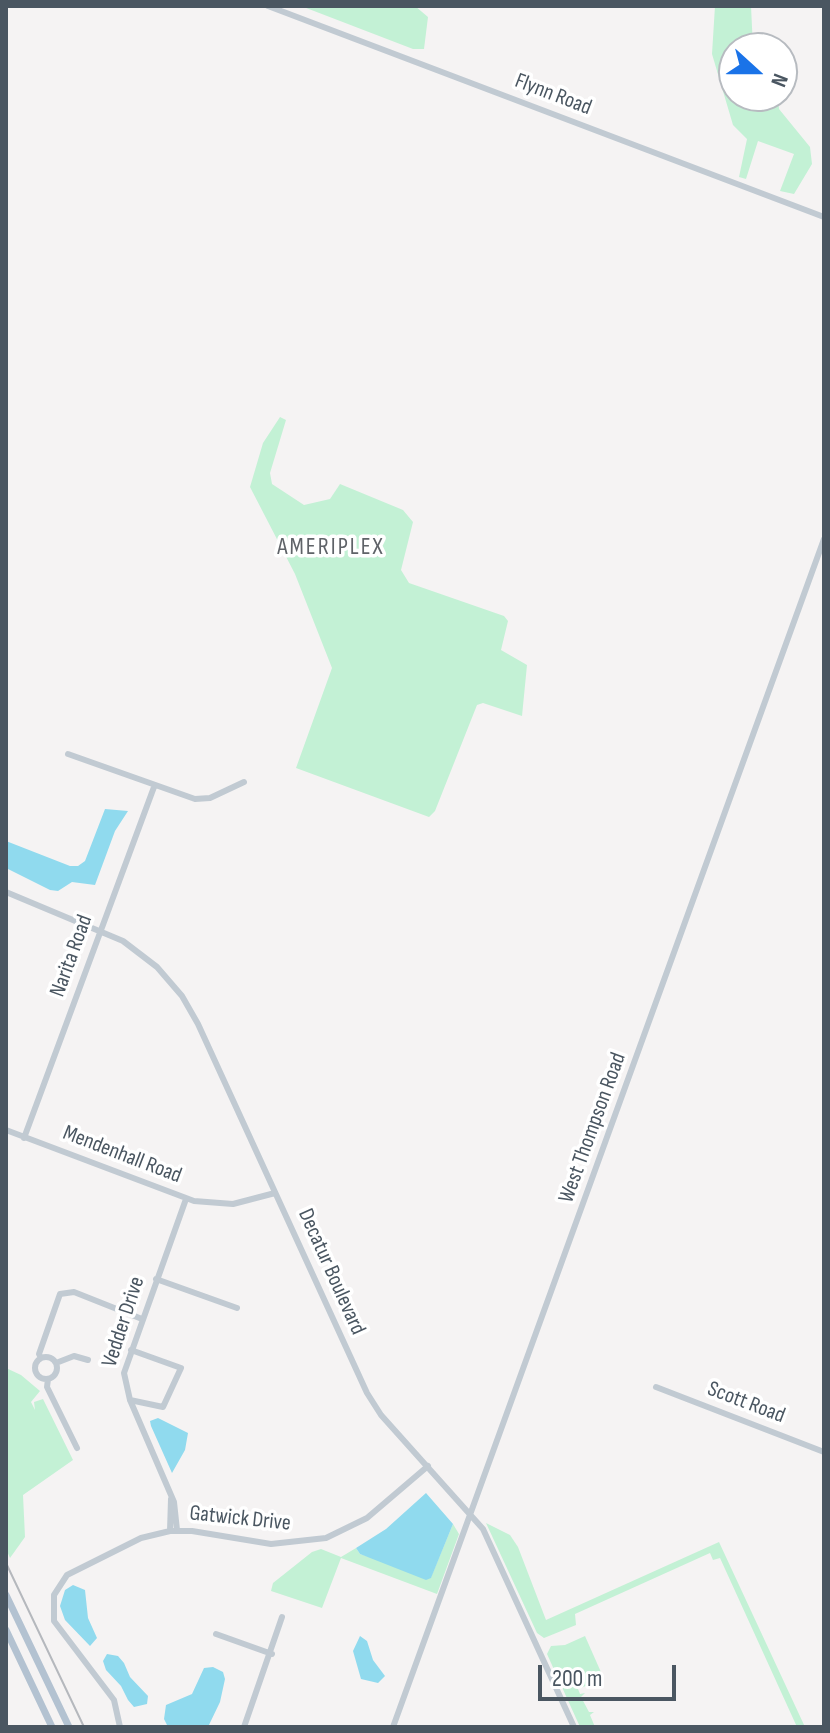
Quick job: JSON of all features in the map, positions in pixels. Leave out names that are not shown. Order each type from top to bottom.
[{"type":"main road","points":[[6,1595],[69,1727]]},
{"type":"main road","points":[[6,1630],[52,1727]]},
{"type":"street","name":"Flynn Road","points":[[268,6],[824,217]]},
{"type":"street","name":"West Thompson Road","points":[[393,1727],[824,539]]},
{"type":"street","points":[[68,754],[154,787],[199,799],[244,782]]},
{"type":"street","name":"Narita Road","points":[[24,1138],[154,787]]},
{"type":"street","name":"Decatur Boulevard","points":[[6,892],[101,929],[146,957],[187,1004],[369,1397],[471,1513],[491,1543],[574,1727]]},
{"type":"street","name":"Mendenhall Road","points":[[6,1130],[186,1199],[227,1204],[275,1193]]},
{"type":"street","name":"Vedder Drive","points":[[173,1530],[171,1499],[130,1400],[124,1373],[186,1199]]},
{"type":"street","points":[[156,1279],[237,1308]]},
{"type":"street","points":[[41,1358],[51,1358],[56,1363],[56,1373],[48,1379],[41,1378],[35,1370],[60,1294],[74,1292],[142,1319]]},
{"type":"street","points":[[130,1400],[163,1407],[181,1368],[131,1350]]},
{"type":"street","points":[[56,1363],[74,1356],[88,1360]]},
{"type":"street","points":[[48,1379],[47,1387],[77,1448]]},
{"type":"street","name":"Scott Road","points":[[656,1387],[824,1452]]},
{"type":"street","name":"Gatwick Drive","points":[[120,1727],[118,1709],[112,1696],[57,1628],[52,1610],[54,1595],[61,1581],[72,1571],[141,1538],[173,1530],[271,1544],[317,1540],[367,1518],[428,1466]]},
{"type":"street","points":[[244,1727],[272,1654],[282,1617]]},
{"type":"street","points":[[216,1634],[272,1654]]},
{"type":"green space","points":[[301,6],[415,6],[428,17],[424,49],[413,49]]},
{"type":"green space","points":[[715,6],[751,6],[752,32],[718,32],[718,74],[712,54]]},
{"type":"green space","points":[[729,112],[781,112],[810,147],[812,164],[794,194],[780,191],[794,154],[758,141],[746,179],[739,177],[747,139],[733,125]]},
{"type":"green space","points":[[280,417],[286,420],[270,473],[272,484],[304,505],[330,499],[340,484],[403,510],[413,522],[401,570],[409,583],[504,616],[508,621],[501,650],[527,665],[522,716],[483,703],[477,705],[435,811],[429,817],[296,768],[332,668],[295,574],[250,487],[263,443]]},
{"type":"green space","points":[[6,1368],[21,1375],[40,1391],[31,1402],[35,1410],[34,1402],[43,1399],[73,1460],[23,1495],[25,1537],[10,1558],[6,1549]]},
{"type":"green space","points":[[486,1523],[510,1535],[518,1547],[546,1620],[719,1542],[805,1727],[797,1727],[720,1558],[713,1560],[710,1553],[575,1614],[576,1625],[544,1638],[537,1633]]},
{"type":"green space","points":[[453,1524],[459,1534],[437,1594],[341,1558],[322,1608],[271,1591],[273,1583],[312,1552],[321,1549],[341,1557],[356,1548],[360,1554],[431,1577]]},
{"type":"green space","points":[[585,1636],[604,1679],[578,1689],[580,1694],[585,1693],[581,1697],[589,1712],[594,1712],[590,1715],[595,1727],[580,1727],[547,1654],[551,1646],[565,1645]]},
{"type":"water","points":[[105,809],[128,811],[115,831],[95,885],[72,882],[58,891],[50,890],[6,868],[6,841],[70,866],[78,866],[85,861]]},
{"type":"water","points":[[158,1418],[188,1433],[185,1450],[172,1473],[151,1426],[150,1421]]},
{"type":"water","points":[[426,1493],[453,1524],[431,1578],[426,1580],[360,1554],[356,1548],[386,1529]]},
{"type":"water","points":[[73,1585],[85,1590],[88,1618],[97,1638],[90,1646],[65,1620],[60,1606],[65,1590]]},
{"type":"water","points":[[360,1636],[367,1641],[373,1660],[385,1676],[378,1683],[361,1679],[353,1651]]},
{"type":"water","points":[[107,1654],[118,1656],[124,1663],[130,1677],[148,1696],[147,1704],[134,1707],[128,1700],[121,1686],[106,1670],[103,1661]]},
{"type":"water","points":[[213,1667],[223,1672],[225,1679],[220,1702],[208,1727],[168,1727],[164,1719],[166,1705],[192,1694],[204,1668]]},
{"type":"railway","points":[[6,1563],[84,1727]]},
{"type":"district","name":"AMERIPLEX","points":[[331,548]]}]
